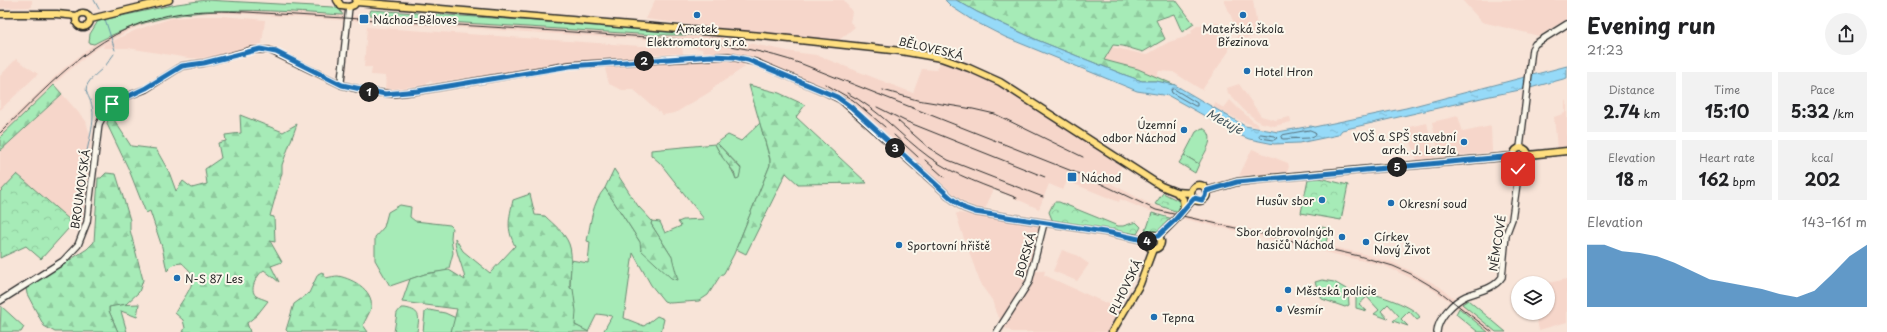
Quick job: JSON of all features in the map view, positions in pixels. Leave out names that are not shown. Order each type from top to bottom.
[{"type":"main road","points":[[0,14],[57,14],[76,17],[82,12],[90,17],[169,0]]},
{"type":"main road","points":[[337,0],[341,6],[349,7],[354,5],[357,1]]},
{"type":"main road","name":"BĚLOVESKÁ","points":[[357,1],[656,26],[861,46],[907,52],[950,61],[1000,82],[1161,186],[1192,196]]},
{"type":"main road","points":[[342,85],[341,81],[349,7]]},
{"type":"main road","points":[[76,17],[78,24],[84,27],[89,25],[90,17]]},
{"type":"main road","points":[[1520,148],[1532,49],[1534,45],[1567,24]]},
{"type":"main road","name":"BROUMOVSKÁ","points":[[0,301],[63,261],[78,245],[87,222],[94,156],[102,117],[108,107],[115,101],[146,88],[182,66],[204,63],[260,49],[276,52],[342,85],[371,92],[393,94],[570,66],[711,56],[743,58],[841,100],[964,208],[975,212],[1111,233],[1148,241]]},
{"type":"main road","points":[[1520,148],[1526,150],[1528,155]]},
{"type":"main road","points":[[1514,156],[1515,151],[1520,148]]},
{"type":"main road","points":[[1528,155],[1567,151]]},
{"type":"main road","points":[[1514,156],[1515,159],[1520,162],[1525,160],[1528,155]]},
{"type":"main road","points":[[1206,191],[1237,182],[1262,179],[1514,156]]},
{"type":"main road","name":"NĚMCOVÉ","points":[[1437,332],[1441,319],[1464,297],[1491,287],[1501,279],[1504,272],[1506,235],[1512,218],[1520,162]]},
{"type":"main road","points":[[1158,236],[1160,240],[1159,245],[1153,249],[1149,247],[1148,241],[1152,236],[1158,236],[1184,209],[1192,196],[1194,187],[1198,185],[1203,187],[1206,191]]},
{"type":"main road","points":[[1192,196],[1202,200],[1206,191]]},
{"type":"main road","points":[[1176,192],[1183,199],[1184,209]]},
{"type":"main road","name":"BORSKÁ","points":[[997,332],[1029,282],[1044,223]]},
{"type":"main road","name":"PLHOVSKÁ","points":[[1112,332],[1140,284],[1153,249]]},
{"type":"shaded area","points":[[0,0],[32,0],[32,7],[0,8]]},
{"type":"shaded area","points":[[655,0],[844,0],[852,12],[850,22],[855,27],[838,41],[646,19]]},
{"type":"shaded area","name":"Mateřská škola Březinova","points":[[1224,0],[1253,0],[1258,35],[1238,40],[1237,30]]},
{"type":"shaded area","points":[[1462,0],[1567,0],[1567,19],[1539,36],[1482,22]]},
{"type":"shaded area","points":[[213,7],[654,35],[709,35],[793,52],[816,55],[913,93],[922,69],[936,70],[941,62],[998,84],[1122,166],[1110,183],[1148,203],[1175,213],[1360,253],[1394,263],[1440,287],[1496,332],[1488,332],[1452,303],[1426,285],[1385,266],[1146,210],[1120,199],[1119,202],[1067,181],[1063,190],[1049,184],[1039,209],[994,189],[985,209],[976,208],[962,201],[948,190],[844,97],[827,88],[748,56],[723,53],[703,53],[702,49],[682,46],[683,54],[653,55],[655,63],[731,60],[742,63],[745,67],[713,88],[713,90],[675,113],[663,115],[634,90],[622,90],[609,84],[603,61],[543,65],[433,83],[431,81],[427,82],[427,85],[388,90],[385,89],[386,76],[371,75],[372,67],[364,67],[367,27],[655,47],[654,40],[246,14],[213,13],[181,15],[154,21],[130,30],[93,51],[65,74],[0,137],[0,130],[62,70],[94,44],[128,25],[153,16],[181,10]]},
{"type":"shaded area","points":[[223,16],[265,20],[262,44],[206,59],[188,58],[128,48],[103,48],[104,45],[136,30],[172,18]]},
{"type":"shaded area","points":[[1212,21],[1220,24],[1225,29],[1232,41],[1229,51],[1202,90],[1173,72],[1159,71],[1155,79],[1101,65],[1112,47],[1146,55],[1169,42],[1185,37],[1192,33],[1191,30],[1197,26]]},
{"type":"shaded area","points":[[16,59],[38,74],[0,110],[0,76]]},
{"type":"shaded area","points":[[1239,84],[1261,116],[1275,120],[1290,117],[1291,122],[1274,126],[1259,122],[1244,110],[1228,93],[1227,88]]},
{"type":"shaded area","points":[[62,94],[86,121],[91,139],[87,189],[81,228],[71,221],[0,192],[0,151]]},
{"type":"shaded area","points":[[1230,100],[1261,128],[1241,121],[1213,107],[1215,103],[1224,108]]},
{"type":"shaded area","points":[[1565,101],[1567,101],[1567,147],[1557,148],[1554,117],[1565,113]]},
{"type":"shaded area","name":"VOŠ a SPŠ stavební arch. J. Letzla","points":[[1458,116],[1463,132],[1491,126],[1492,152],[1440,158],[1432,122]]},
{"type":"shaded area","points":[[1427,123],[1435,158],[1417,160],[1406,128]]},
{"type":"shaded area","points":[[1252,149],[1288,163],[1289,167],[1287,172],[1239,176]]},
{"type":"shaded area","points":[[956,214],[982,215],[1038,226],[1039,233],[1028,278],[1022,290],[1001,320],[996,313],[992,300],[981,285],[962,233]]},
{"type":"shaded area","points":[[1062,250],[1076,255],[1089,264],[1077,281],[1053,271]]},
{"type":"shaded area","points":[[1040,270],[1045,271],[1044,275],[1119,309],[1120,315],[1109,332],[1012,332],[1005,328],[1002,329],[1018,306],[1034,272]]},
{"type":"shaded area","points":[[1567,279],[1567,322],[1539,330],[1537,320],[1555,320],[1555,282]]},
{"type":"green space","points":[[206,0],[333,7],[339,9],[343,15],[246,10],[185,14],[154,20],[124,30],[94,44],[89,43],[90,34],[98,21],[177,4]]},
{"type":"green space","points":[[956,0],[1176,0],[1194,24],[1182,32],[1174,14],[1156,20],[1165,39],[1143,52],[1123,46],[1113,45],[1104,60],[1138,69],[1175,85],[1156,81],[1142,81],[1125,75],[1037,40],[977,12]]},
{"type":"green space","points":[[371,10],[626,27],[709,35],[654,35],[401,19],[398,16],[369,15]]},
{"type":"green space","points":[[54,85],[62,94],[0,151],[0,137]]},
{"type":"green space","points":[[749,85],[779,93],[805,105],[796,117],[867,183],[798,184],[786,173],[746,254],[736,249],[770,165],[770,159]]},
{"type":"green space","points":[[109,112],[131,146],[156,149],[169,172],[176,191],[183,181],[192,188],[207,184],[205,169],[221,158],[218,143],[226,141],[225,135],[241,133],[240,115],[283,132],[297,124],[282,165],[282,173],[270,216],[274,217],[275,242],[270,241],[282,262],[271,266],[279,282],[264,270],[257,278],[253,286],[254,293],[257,297],[268,301],[257,315],[247,323],[250,332],[183,332],[185,328],[183,320],[175,313],[192,284],[192,275],[182,263],[174,264],[167,271],[162,247],[150,211],[146,213],[129,170],[107,124]]},
{"type":"green space","points":[[760,123],[770,165],[734,254],[724,273],[720,276],[708,295],[699,301],[670,303],[664,301],[651,285],[633,253],[624,318],[644,326],[657,316],[664,319],[661,332],[603,332],[612,316],[597,314],[588,332],[575,325],[570,289],[571,260],[588,263],[590,242],[587,241],[591,220],[597,200],[605,188],[640,242],[672,257],[651,224],[652,221],[660,222],[665,233],[681,226],[678,222],[683,220],[704,219],[660,163],[651,155],[651,150],[715,144],[732,170],[736,179],[741,168],[717,143],[728,135],[741,141]]},
{"type":"green space","points":[[1202,128],[1207,131],[1210,140],[1207,150],[1199,164],[1184,155],[1196,132]]},
{"type":"green space","points":[[717,143],[741,169],[739,178],[736,179],[734,172],[722,157],[715,144]]},
{"type":"green space","points":[[1184,155],[1199,164],[1195,173],[1179,163]]},
{"type":"green space","points":[[614,169],[638,206],[652,221],[651,224],[672,257],[678,280],[671,278],[641,250],[640,242],[605,188]]},
{"type":"green space","points":[[106,173],[116,174],[130,220],[130,230],[143,280],[139,292],[126,304],[109,307],[109,311],[118,332],[55,332],[44,326],[27,294],[26,288],[87,249],[94,242],[98,178],[101,178]]},
{"type":"green space","points":[[17,174],[71,221],[69,228],[41,259],[26,246],[0,258],[0,192]]},
{"type":"green space","points":[[1319,178],[1348,185],[1341,220],[1301,213],[1308,179]]},
{"type":"green space","points":[[1163,193],[1179,201],[1180,204],[1178,212],[1155,204]]},
{"type":"green space","points":[[530,194],[535,215],[545,216],[562,232],[569,244],[571,255],[570,288],[573,289],[576,311],[575,325],[589,332],[451,332],[457,309],[402,302],[410,279],[425,274],[449,270],[465,280],[456,249],[455,238],[463,251],[490,273],[515,246],[509,229],[513,200]]},
{"type":"green space","points":[[1054,202],[1059,202],[1118,226],[1136,222],[1141,227],[1137,234],[1053,222],[1049,212]]},
{"type":"green space","points":[[400,205],[411,207],[410,217],[415,221],[450,225],[452,227],[451,238],[453,253],[449,268],[445,271],[425,274],[390,286],[375,260],[375,237],[384,227],[388,212]]},
{"type":"green space","points":[[1152,213],[1173,219],[1156,233],[1148,234],[1145,229],[1147,228]]},
{"type":"green space","points":[[1319,226],[1329,229],[1326,243],[1315,241]]},
{"type":"green space","points":[[322,272],[326,278],[338,276],[351,280],[367,292],[371,304],[370,311],[363,325],[368,332],[288,332],[286,330],[294,304],[309,293],[318,274]]},
{"type":"green space","points":[[1322,280],[1334,282],[1348,290],[1349,305],[1345,307],[1322,299],[1315,282]]},
{"type":"green space","points":[[1363,292],[1404,305],[1412,309],[1420,318],[1417,320],[1409,311],[1401,319],[1408,326],[1393,321],[1399,316],[1388,304],[1381,311],[1388,319],[1374,314],[1379,310],[1367,297],[1359,304],[1367,311],[1356,308],[1356,298]]},
{"type":"green space","points":[[1468,300],[1506,332],[1496,332],[1462,304]]},
{"type":"green space","points":[[139,304],[137,317],[121,311],[127,332],[118,332],[109,311],[109,307],[116,305]]},
{"type":"green space","points":[[1,306],[24,327],[21,332],[0,332]]},
{"type":"green space","points":[[401,308],[417,313],[419,319],[417,332],[394,332],[397,313]]},
{"type":"green space","points":[[1459,308],[1488,332],[1478,332],[1456,314]]},
{"type":"green space","points":[[429,310],[445,313],[456,318],[451,332],[423,332],[425,312]]},
{"type":"water","name":"Metuje","points":[[945,0],[956,0],[977,12],[1037,40],[1125,75],[1142,81],[1156,81],[1175,85],[1245,126],[1278,132],[1311,126],[1314,127],[1406,108],[1567,66],[1567,78],[1530,88],[1342,130],[1338,135],[1299,143],[1274,144],[1249,139],[1239,135],[1169,96],[1137,91],[1005,37],[972,20],[952,7]]},
{"type":"waterway","points":[[94,0],[99,9]]},
{"type":"waterway","points":[[105,19],[115,50]]},
{"type":"waterway","points":[[106,65],[114,54]]},
{"type":"waterway","points":[[87,151],[92,130],[93,117],[91,102],[86,88],[93,77],[102,69]]},
{"type":"railway","points":[[0,133],[60,75],[81,57],[103,42],[127,29],[153,19],[182,13],[206,11],[246,12],[688,40],[746,49],[774,55],[802,64],[1087,177],[1156,210],[1359,256],[1393,266],[1411,274],[1438,290],[1492,332]]},
{"type":"railway","points":[[825,84],[853,100],[885,127]]},
{"type":"railway","points":[[883,90],[917,100],[995,114],[1083,157]]},
{"type":"railway","points":[[847,93],[859,99],[918,149],[939,164],[972,180],[1017,198]]},
{"type":"railway","points":[[877,107],[905,121],[1045,177]]},
{"type":"railway","points":[[898,121],[929,148],[948,160],[1043,197]]},
{"type":"railway","points":[[894,135],[918,157]]},
{"type":"railway","points":[[925,160],[944,177]]},
{"type":"place","name":"Ametek Elektromotory s.r.o.","points":[[697,15]]},
{"type":"place","name":"Mateřská škola Březinova","points":[[1243,15]]},
{"type":"place","name":"Náchod-Běloves","points":[[364,19]]},
{"type":"place","name":"Hotel Hron","points":[[1247,71]]},
{"type":"place","name":"Územní odbor Náchod","points":[[1184,130]]},
{"type":"place","name":"VOŠ a SPŠ stavební arch. J. Letzla","points":[[1464,142]]},
{"type":"place","name":"Náchod","points":[[1072,177]]},
{"type":"place","name":"Husův sbor","points":[[1322,200]]},
{"type":"place","name":"Okresní soud","points":[[1391,203]]},
{"type":"place","name":"Sbor dobrovolných hasičů Náchod","points":[[1342,237]]},
{"type":"place","name":"Církev Nový Život","points":[[1366,242]]},
{"type":"place","name":"Sportovní hřiště","points":[[899,245]]},
{"type":"place","name":"N-S 87 Les","points":[[177,278]]},
{"type":"place","name":"Městská policie","points":[[1288,290]]},
{"type":"place","name":"Vesmír","points":[[1279,309]]},
{"type":"place","name":"Tepna","points":[[1154,317]]},
{"type":"route","points":[[112,104],[153,85],[174,69],[182,66],[204,63],[251,50],[260,49],[276,52],[350,88],[385,94],[418,91],[570,66],[711,56],[734,57],[754,62],[841,100],[851,107],[956,203],[964,208],[975,212],[1111,233],[1148,241],[1149,238],[1155,235],[1158,236],[1173,223],[1194,198],[1196,200],[1202,200],[1206,191],[1237,182],[1514,156],[1515,159],[1520,162],[1518,169]]}]
